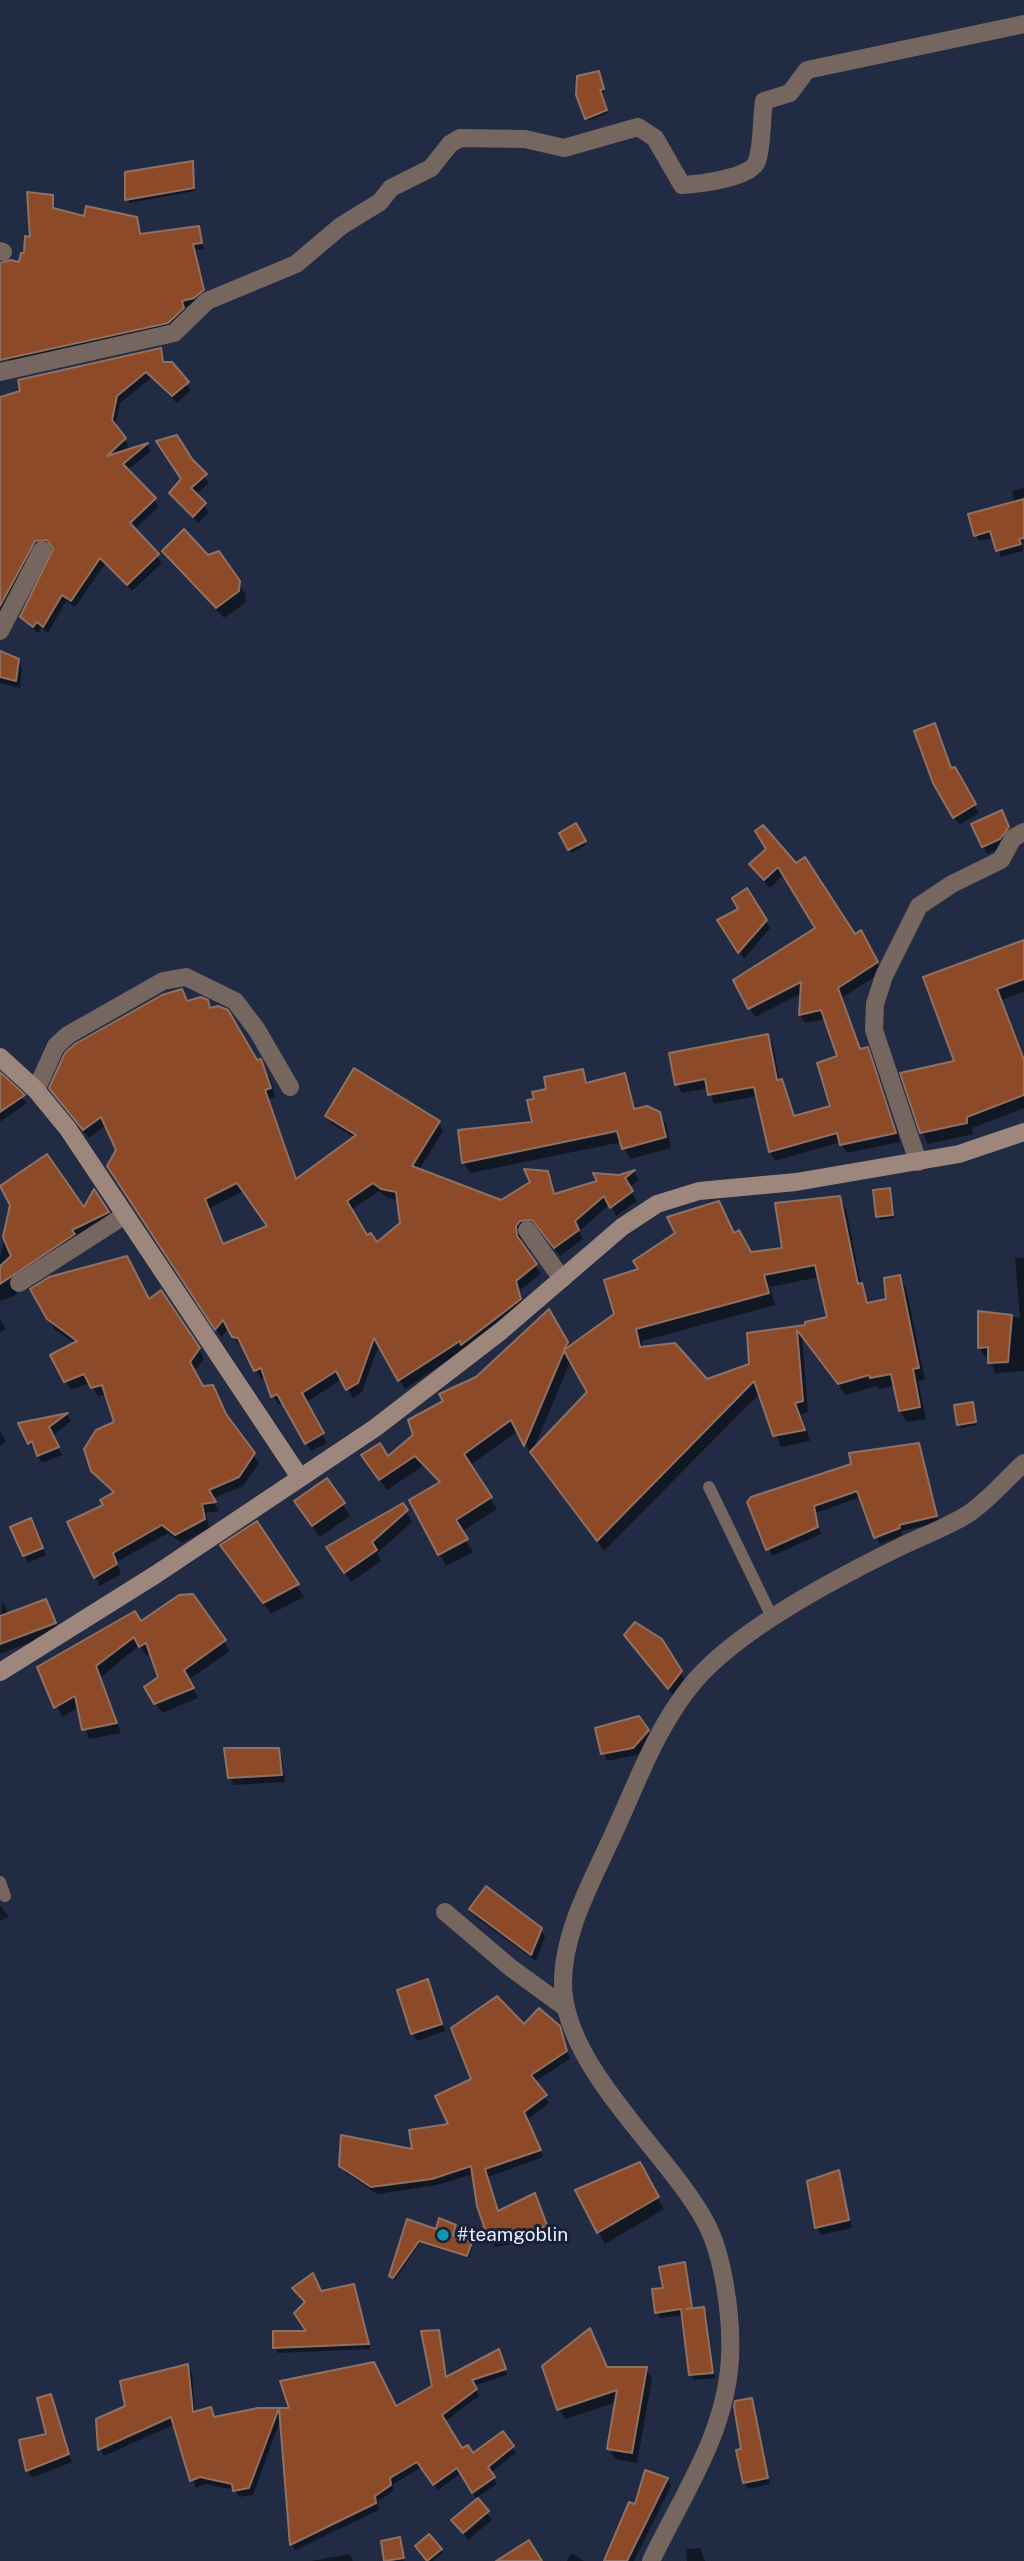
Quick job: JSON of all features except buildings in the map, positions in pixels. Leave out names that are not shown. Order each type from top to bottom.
[{"type":"street","points":[[0,372],[174,333],[207,301],[296,264],[341,226],[380,202],[391,188],[431,168],[450,144],[460,138],[526,139],[564,148],[638,127],[655,138],[682,184],[744,174],[754,169],[758,159],[764,101],[790,93],[807,71],[1024,24]]},
{"type":"street","points":[[0,631],[43,550]]},
{"type":"street","points":[[918,1162],[874,1030],[875,1004],[884,976],[919,906],[952,884],[1001,860],[1013,838],[1024,832]]},
{"type":"street","points":[[36,1090],[56,1046],[68,1035],[163,981],[186,977],[235,1001],[257,1030],[290,1087]]},
{"type":"street","points":[[0,1057],[36,1090],[68,1129],[299,1476]]},
{"type":"street","points":[[0,1672],[155,1575],[299,1476],[375,1428],[449,1373],[622,1227],[657,1204],[679,1195],[796,1182],[959,1154],[1024,1132]]},
{"type":"street","points":[[19,1283],[125,1215]]},
{"type":"street","points":[[527,1230],[562,1279]]},
{"type":"street","points":[[651,2561],[711,2446],[722,2415],[730,2356],[726,2288],[707,2224],[608,2093],[576,2034],[566,2008],[563,1983],[569,1943],[594,1871],[659,1733],[690,1686],[772,1617],[902,1546],[966,1515],[1024,1463]]},
{"type":"street","points":[[445,1912],[511,1968],[566,2008]]},
{"type":"lane","points":[[709,1487],[772,1617]]},
{"type":"lane","points":[[0,1882],[5,1896]]},
{"type":"place","name":"#teamgoblin","points":[[443,2235]]}]
